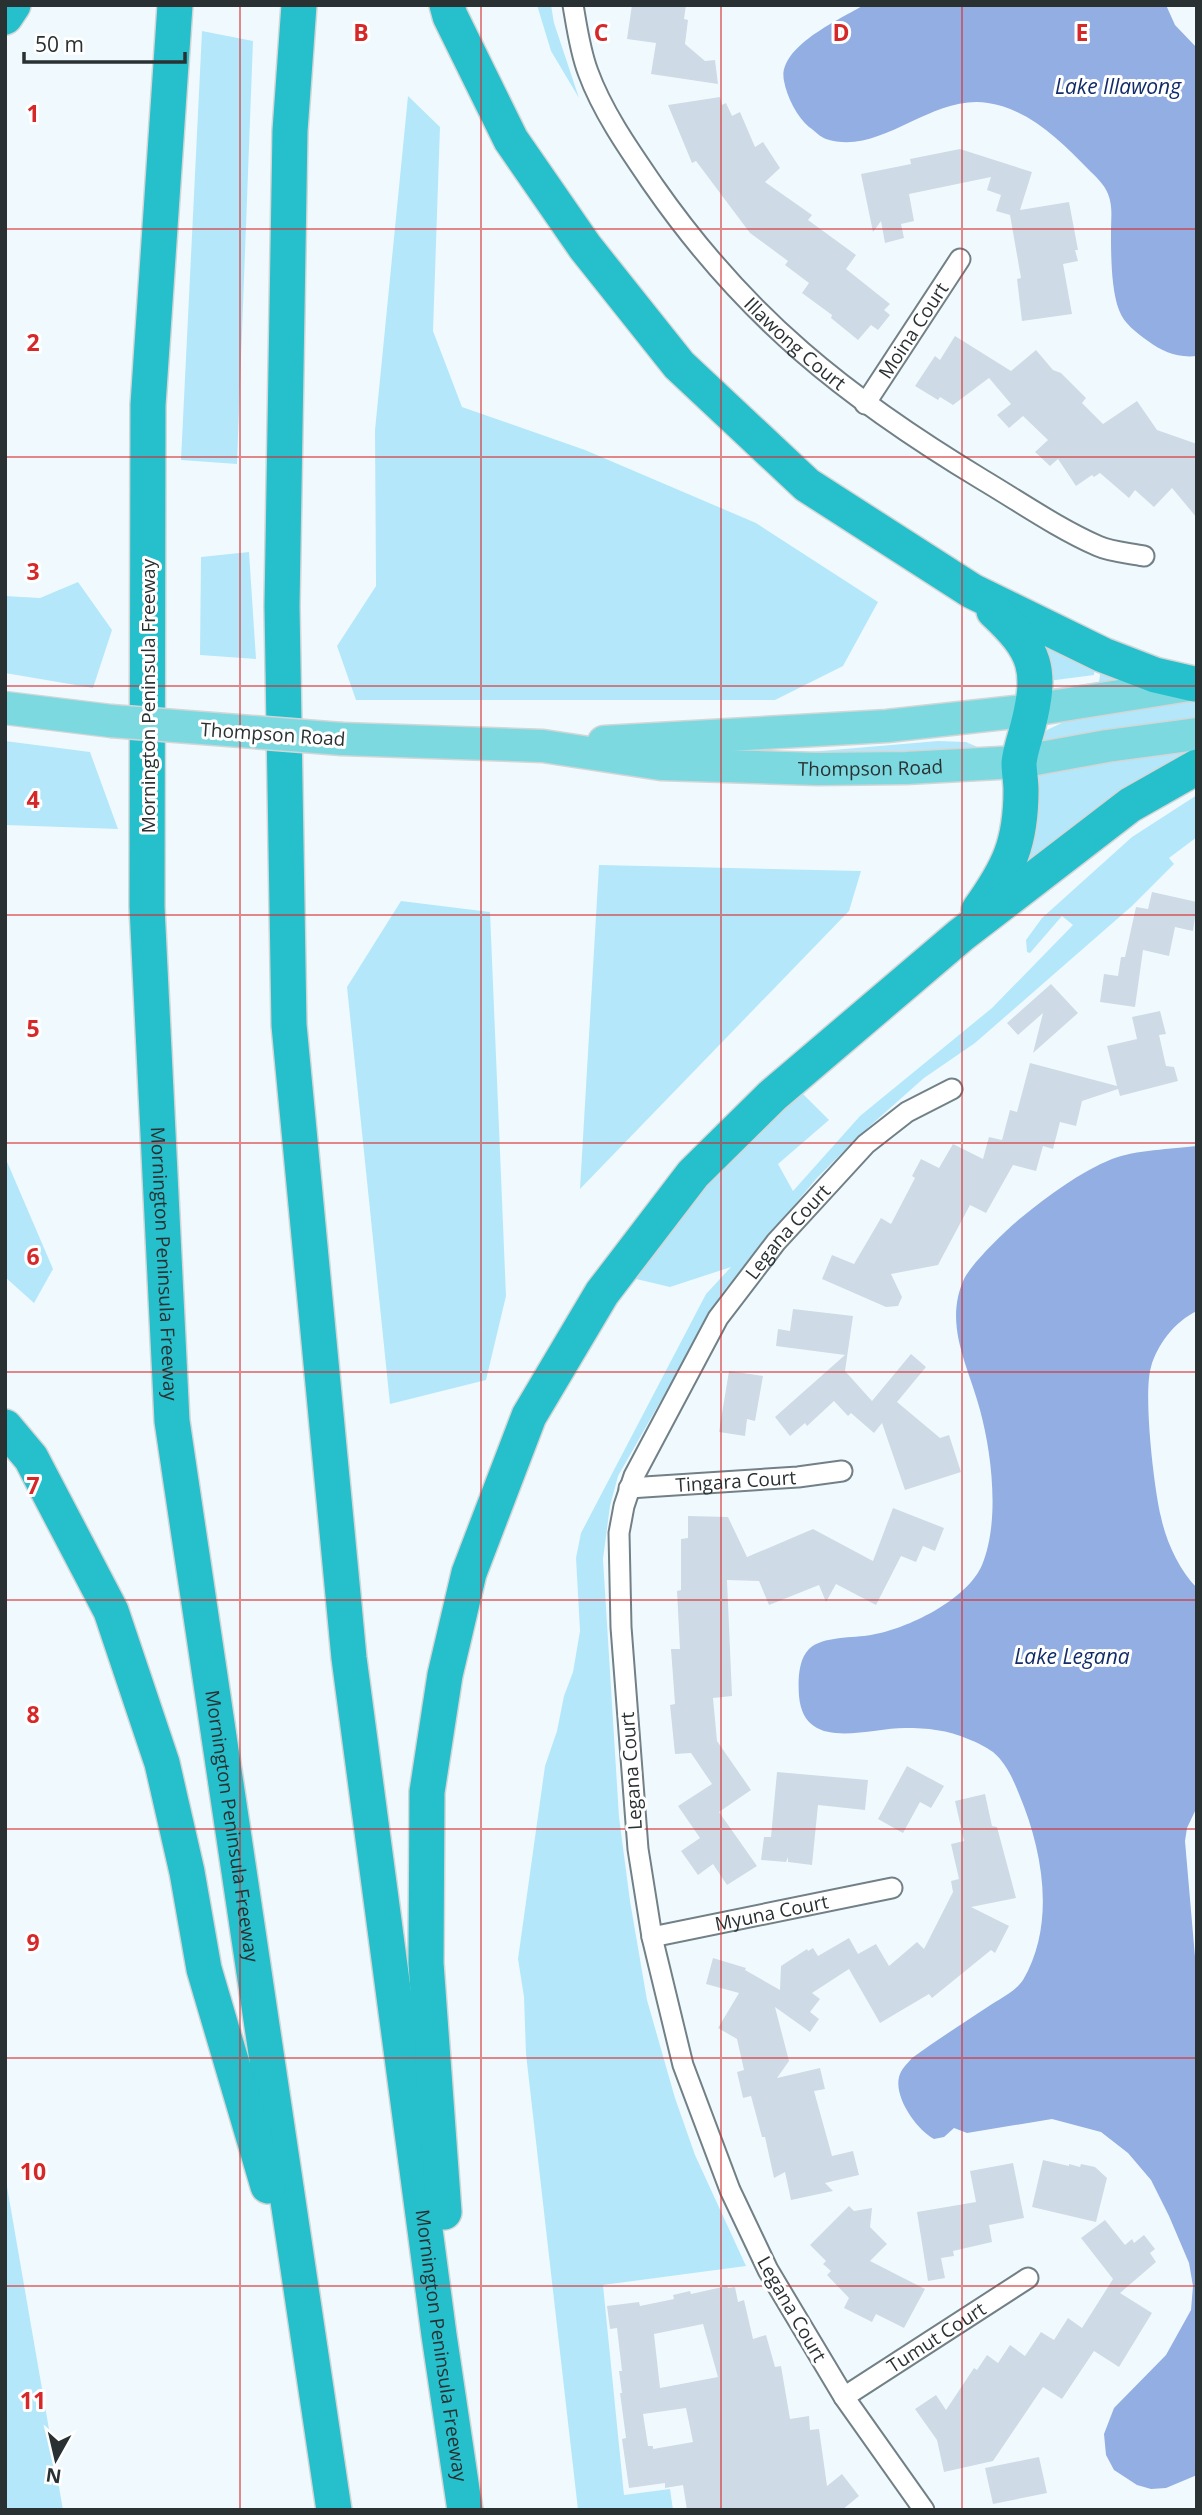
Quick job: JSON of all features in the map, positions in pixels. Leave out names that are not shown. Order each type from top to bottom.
[{"type":"highway","points":[[5,17],[13,5]]},
{"type":"highway","name":"Mornington Peninsula Freeway","points":[[175,5],[148,405],[147,865],[173,1421],[334,2510]]},
{"type":"highway","name":"Mornington Peninsula Freeway","points":[[299,5],[290,131],[282,606],[289,1025],[349,1658],[439,2335],[465,2510]]},
{"type":"highway","points":[[447,5],[511,140],[584,247],[679,365],[807,485],[972,591],[1102,655],[1155,675],[1196,684]]},
{"type":"highway","points":[[961,935],[1010,862],[1020,823],[1019,762],[1036,686],[1031,654],[1021,638],[972,591]]},
{"type":"highway","points":[[439,2335],[446,2231],[426,1963],[427,1792],[446,1675],[469,1573],[529,1416],[602,1293],[685,1185],[772,1096],[961,935],[1130,806],[1197,767]]},
{"type":"highway","points":[[5,1427],[31,1458],[111,1611],[120,1637],[162,1763],[187,1872],[204,1969],[304,2310]]},
{"type":"main road","name":"Thompson Road","points":[[5,708],[111,721],[342,739],[543,746],[887,726],[1032,710],[1196,684]]},
{"type":"main road","name":"Thompson Road","points":[[543,746],[661,764],[791,769],[906,768],[1019,762],[1107,746],[1197,734]]},
{"type":"street","name":"Illawong Court","points":[[573,5],[583,57],[598,95],[631,153],[678,221],[735,289],[769,323],[813,364],[865,404],[945,457],[1100,547],[1144,556]]},
{"type":"street","name":"Moina Court","points":[[865,404],[960,259]]},
{"type":"street","name":"Legana Court","points":[[924,2510],[844,2397],[768,2270],[730,2190],[684,2065],[652,1937],[636,1830],[621,1627],[619,1533],[629,1488],[639,1464],[718,1318],[776,1242],[866,1144],[907,1112],[952,1089]]},
{"type":"street","name":"Tingara Court","points":[[629,1488],[798,1477],[842,1471]]},
{"type":"street","name":"Myuna Court","points":[[652,1937],[892,1888]]},
{"type":"street","name":"Tumut Court","points":[[844,2397],[1028,2277]]},
{"type":"shaded area","points":[[537,5],[551,5],[554,23],[579,98],[551,51]]},
{"type":"shaded area","points":[[202,31],[253,41],[237,464],[181,460]]},
{"type":"shaded area","points":[[408,96],[440,127],[433,331],[462,407],[585,450],[756,523],[878,602],[843,666],[775,700],[356,700],[337,646],[376,586],[375,430]]},
{"type":"shaded area","points":[[249,552],[256,659],[200,655],[201,557]]},
{"type":"shaded area","points":[[78,582],[112,630],[93,688],[5,673],[5,596],[40,598]]},
{"type":"shaded area","points":[[1041,641],[1095,668],[1094,675],[1048,681]]},
{"type":"shaded area","points":[[1101,668],[1127,682],[1047,693],[1048,689],[1099,682]]},
{"type":"shaded area","points":[[1197,694],[1197,720],[1037,744],[1047,730],[1076,716]]},
{"type":"shaded area","points":[[5,741],[90,752],[118,829],[5,825]]},
{"type":"shaded area","points":[[938,741],[966,742],[982,749],[981,753],[640,755],[692,748],[809,752]]},
{"type":"shaded area","points":[[1188,752],[1028,873],[1024,853],[1034,773]]},
{"type":"shaded area","points":[[1197,795],[1197,837],[1169,858],[1174,864],[1132,906],[975,1043],[924,1078],[862,1133],[816,1179],[722,1293],[618,1476],[610,1506],[603,1559],[619,1817],[630,1901],[647,2000],[675,2098],[695,2155],[746,2266],[603,2285],[624,2495],[670,2489],[673,2510],[578,2510],[526,2054],[524,1997],[518,1959],[545,1766],[573,1672],[580,1631],[576,1558],[581,1533],[706,1294],[731,1267],[670,1287],[632,1278],[695,1196],[801,1092],[829,1120],[778,1164],[793,1191],[860,1116],[992,1008],[1073,925],[1062,916],[1030,953],[1027,952],[1026,940],[1042,918],[1132,837]]},
{"type":"shaded area","points":[[599,865],[861,871],[849,911],[580,1189]]},
{"type":"shaded area","points":[[401,901],[490,912],[506,1296],[486,1380],[390,1404],[347,987]]},
{"type":"shaded area","points":[[5,1157],[53,1269],[34,1303],[5,1277]]},
{"type":"shaded area","points":[[5,2175],[63,2510],[5,2510]]},
{"type":"water","name":"Lake Illawong","points":[[864,5],[1166,5],[1175,25],[1197,48],[1197,356],[1183,356],[1165,351],[1140,335],[1124,320],[1116,302],[1113,282],[1111,208],[1107,191],[1067,148],[1031,119],[1003,106],[967,103],[946,107],[866,140],[846,142],[824,138],[800,118],[787,94],[784,81],[784,69],[790,57],[812,36]]},
{"type":"water","name":"Lake Legana","points":[[1197,1146],[1197,1311],[1174,1327],[1158,1350],[1151,1367],[1148,1398],[1153,1464],[1163,1526],[1179,1564],[1197,1588],[1197,1807],[1187,1828],[1185,1841],[1197,1980],[1197,2475],[1166,2488],[1151,2489],[1137,2485],[1114,2470],[1106,2455],[1104,2434],[1114,2408],[1166,2355],[1191,2310],[1193,2286],[1189,2263],[1151,2180],[1128,2153],[1101,2132],[1052,2119],[967,2133],[954,2128],[944,2137],[934,2139],[927,2135],[908,2112],[898,2085],[900,2074],[912,2058],[1012,1991],[1023,1980],[1033,1958],[1043,1912],[1040,1863],[1027,1816],[1014,1783],[998,1756],[953,1733],[913,1728],[857,1733],[825,1731],[812,1725],[803,1714],[799,1684],[805,1654],[815,1645],[830,1640],[885,1632],[918,1619],[950,1601],[974,1578],[982,1565],[991,1529],[991,1467],[980,1410],[960,1346],[956,1313],[958,1296],[968,1272],[990,1246],[1016,1222],[1088,1170],[1131,1154]]},
{"type":"building","points":[[632,5],[686,5],[684,19],[688,20],[685,44],[705,61],[715,60],[718,84],[651,74],[656,43],[627,39]]},
{"type":"building","points":[[720,97],[722,105],[726,103],[732,116],[740,112],[755,147],[763,142],[780,168],[765,182],[812,215],[808,220],[856,255],[846,269],[890,304],[884,310],[890,315],[878,330],[871,325],[858,340],[831,318],[832,315],[802,293],[809,283],[785,265],[788,261],[750,233],[696,161],[692,163],[668,105]]},
{"type":"building","points":[[960,149],[1032,172],[1020,210],[1069,202],[1078,250],[1075,250],[1078,261],[1063,264],[1072,314],[1022,321],[1017,279],[1021,278],[1010,215],[996,211],[1001,195],[987,190],[991,177],[909,194],[914,221],[901,224],[904,238],[885,243],[881,221],[873,232],[861,174],[911,164],[910,159]]},
{"type":"building","points":[[955,336],[1011,371],[1036,350],[1053,370],[1061,373],[1086,398],[1082,403],[1103,424],[1137,401],[1157,430],[1197,444],[1197,518],[1172,488],[1154,507],[1135,490],[1129,498],[1100,473],[1076,486],[1058,459],[1050,466],[1035,452],[1048,440],[1023,416],[1009,428],[997,415],[1011,404],[989,378],[953,405],[940,397],[938,400],[915,386],[935,356],[940,360]]},
{"type":"building","points":[[1152,892],[1197,902],[1193,931],[1175,927],[1169,956],[1143,950],[1135,1007],[1100,1002],[1104,974],[1118,976],[1136,907],[1148,909]]},
{"type":"building","points":[[1051,984],[1078,1013],[1033,1053],[1043,1013],[1018,1035],[1007,1023]]},
{"type":"building","points":[[1160,1011],[1166,1034],[1159,1035],[1166,1066],[1174,1067],[1178,1081],[1120,1096],[1118,1089],[1082,1101],[1076,1126],[1060,1122],[1053,1149],[1043,1146],[1036,1171],[1013,1165],[986,1213],[970,1205],[938,1265],[891,1274],[902,1297],[898,1306],[886,1307],[822,1279],[832,1255],[854,1264],[881,1218],[891,1224],[915,1178],[912,1176],[921,1159],[939,1168],[953,1144],[983,1159],[989,1137],[1002,1140],[1010,1110],[1017,1112],[1030,1063],[1117,1086],[1107,1046],[1137,1039],[1132,1017]]},
{"type":"building","points":[[793,1309],[853,1316],[845,1371],[872,1401],[911,1354],[926,1367],[897,1402],[940,1438],[949,1435],[961,1472],[905,1490],[882,1423],[874,1433],[851,1413],[848,1416],[834,1401],[807,1426],[805,1423],[790,1436],[775,1417],[845,1355],[776,1346],[778,1329],[790,1331]]},
{"type":"building","points":[[729,1371],[763,1376],[755,1421],[747,1419],[745,1436],[719,1432]]},
{"type":"building","points":[[893,1508],[944,1528],[935,1551],[923,1546],[916,1562],[901,1556],[876,1605],[836,1584],[826,1602],[819,1585],[769,1605],[759,1581],[727,1580],[732,1696],[713,1698],[717,1741],[751,1790],[719,1812],[757,1866],[727,1885],[713,1864],[698,1875],[681,1851],[700,1838],[678,1806],[712,1784],[691,1753],[675,1754],[670,1705],[675,1704],[671,1649],[680,1649],[677,1591],[681,1590],[681,1539],[688,1538],[688,1516],[728,1517],[747,1557],[813,1529],[873,1561]]},
{"type":"building","points":[[907,1766],[944,1786],[931,1808],[920,1802],[903,1833],[878,1819]]},
{"type":"building","points":[[777,1772],[868,1780],[865,1810],[818,1805],[812,1865],[788,1862],[788,1857],[786,1862],[761,1860],[764,1837],[771,1837]]},
{"type":"building","points":[[985,1794],[992,1826],[997,1827],[1016,1898],[971,1907],[1009,1926],[995,1953],[991,1950],[932,1998],[929,1994],[880,2023],[849,1969],[812,1993],[820,1999],[810,2012],[819,2019],[810,2032],[775,2007],[789,2061],[777,2078],[820,2068],[825,2089],[814,2091],[832,2156],[853,2151],[859,2175],[825,2183],[833,2191],[791,2200],[785,2172],[774,2178],[765,2137],[762,2137],[751,2096],[743,2098],[737,2072],[744,2070],[737,2039],[718,2028],[739,1993],[706,1984],[713,1958],[746,1968],[745,1970],[780,1990],[781,1966],[807,1949],[808,1951],[813,1948],[818,1956],[849,1938],[858,1954],[876,1944],[889,1966],[917,1942],[924,1949],[953,1892],[951,1881],[959,1879],[951,1844],[964,1841],[955,1801]]},
{"type":"building","points":[[1043,2160],[1069,2166],[1080,2167],[1081,2164],[1095,2167],[1107,2178],[1096,2222],[1032,2207]]},
{"type":"building","points":[[1013,2163],[1024,2218],[989,2225],[992,2242],[953,2251],[954,2256],[941,2258],[945,2278],[928,2281],[917,2212],[976,2202],[970,2171]]},
{"type":"building","points":[[849,2206],[854,2211],[872,2208],[870,2227],[887,2244],[870,2261],[925,2289],[904,2328],[876,2314],[872,2322],[844,2308],[849,2298],[827,2275],[831,2271],[823,2264],[826,2261],[810,2245]]},
{"type":"building","points":[[1105,2220],[1125,2245],[1132,2239],[1134,2243],[1144,2235],[1155,2249],[1150,2253],[1156,2262],[1120,2293],[1152,2313],[1119,2367],[1094,2351],[1062,2399],[1043,2387],[993,2461],[944,2472],[937,2440],[915,2409],[936,2395],[946,2410],[974,2368],[977,2370],[987,2355],[998,2363],[1010,2345],[1025,2356],[1041,2332],[1054,2340],[1068,2318],[1082,2328],[1113,2279],[1081,2238]]},
{"type":"building","points":[[727,2286],[735,2287],[738,2302],[744,2300],[753,2339],[766,2335],[775,2367],[781,2366],[790,2419],[809,2416],[810,2430],[819,2429],[827,2486],[842,2474],[859,2496],[842,2510],[687,2510],[683,2485],[665,2488],[665,2483],[629,2488],[622,2439],[626,2438],[620,2393],[619,2371],[622,2371],[617,2328],[610,2329],[607,2306],[639,2302],[640,2306],[674,2299],[673,2295],[690,2291],[691,2294]],"holes":[[[703,2324],[718,2377],[660,2388],[654,2334]],[[686,2408],[693,2442],[653,2449],[653,2446],[648,2446],[643,2414]]]},
{"type":"building","points":[[1039,2457],[1047,2493],[993,2504],[985,2468]]}]
